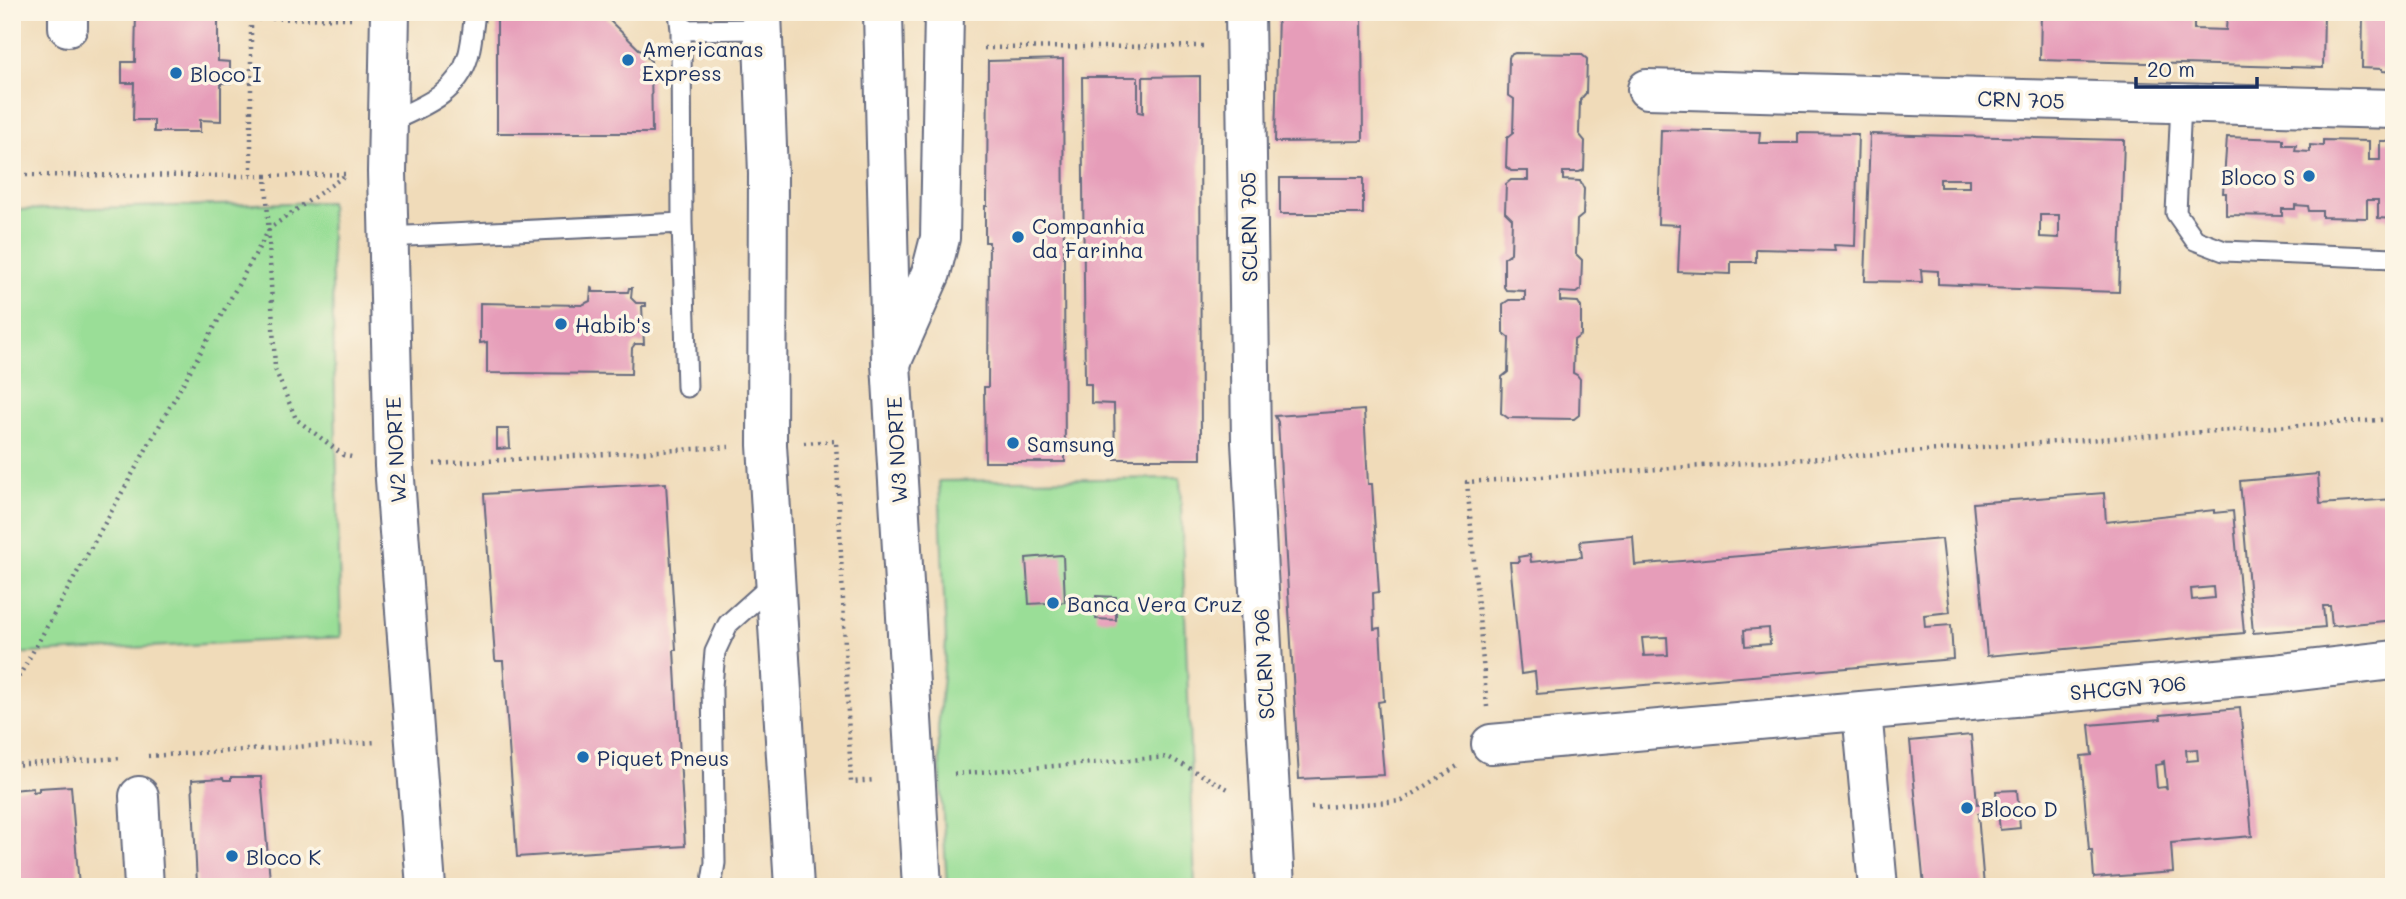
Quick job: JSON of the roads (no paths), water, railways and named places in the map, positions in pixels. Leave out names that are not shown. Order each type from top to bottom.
[{"type":"street","name":"W3 NORTE","points":[[883,12],[891,363],[922,887]]},
{"type":"street","name":"W2 NORTE","points":[[390,15],[387,237],[394,466],[426,887]]},
{"type":"street","points":[[762,20],[768,174],[767,445],[794,887]]},
{"type":"street","name":"SCLRN 705","points":[[1245,29],[1251,442]]},
{"type":"street","points":[[891,363],[931,273],[940,238],[944,30]]},
{"type":"street","name":"CRN 705","points":[[1647,89],[2394,109]]},
{"type":"street","name":"SCLRN 706","points":[[1251,442],[1275,887]]},
{"type":"street","name":"SHCGN 706","points":[[1491,744],[2260,675],[2394,660]]},
{"type":"street","points":[[1862,711],[1878,887]]},
{"type":"street","points":[[139,796],[144,887]]},
{"type":"lane","points":[[389,122],[436,100],[450,89],[468,57],[475,12]]},
{"type":"lane","points":[[687,387],[680,21],[762,20]]},
{"type":"lane","points":[[2181,103],[2176,213],[2195,240],[2224,251],[2394,258]]},
{"type":"lane","points":[[387,237],[682,223]]},
{"type":"lane","points":[[711,887],[715,863],[712,687],[715,652],[728,624],[776,581]]},
{"type":"place","name":"Americanas Express","points":[[628,60]]},
{"type":"place","name":"Bloco I","points":[[176,73]]},
{"type":"place","name":"Bloco S","points":[[2309,176]]},
{"type":"place","name":"Companhia da Farinha","points":[[1018,237]]},
{"type":"place","name":"Habib's","points":[[561,324]]},
{"type":"place","name":"Samsung","points":[[1013,443]]},
{"type":"place","name":"Banca Vera Cruz","points":[[1053,603]]},
{"type":"place","name":"Piquet Pneus","points":[[583,757]]},
{"type":"place","name":"Bloco D","points":[[1967,808]]},
{"type":"place","name":"Bloco K","points":[[232,856]]}]
